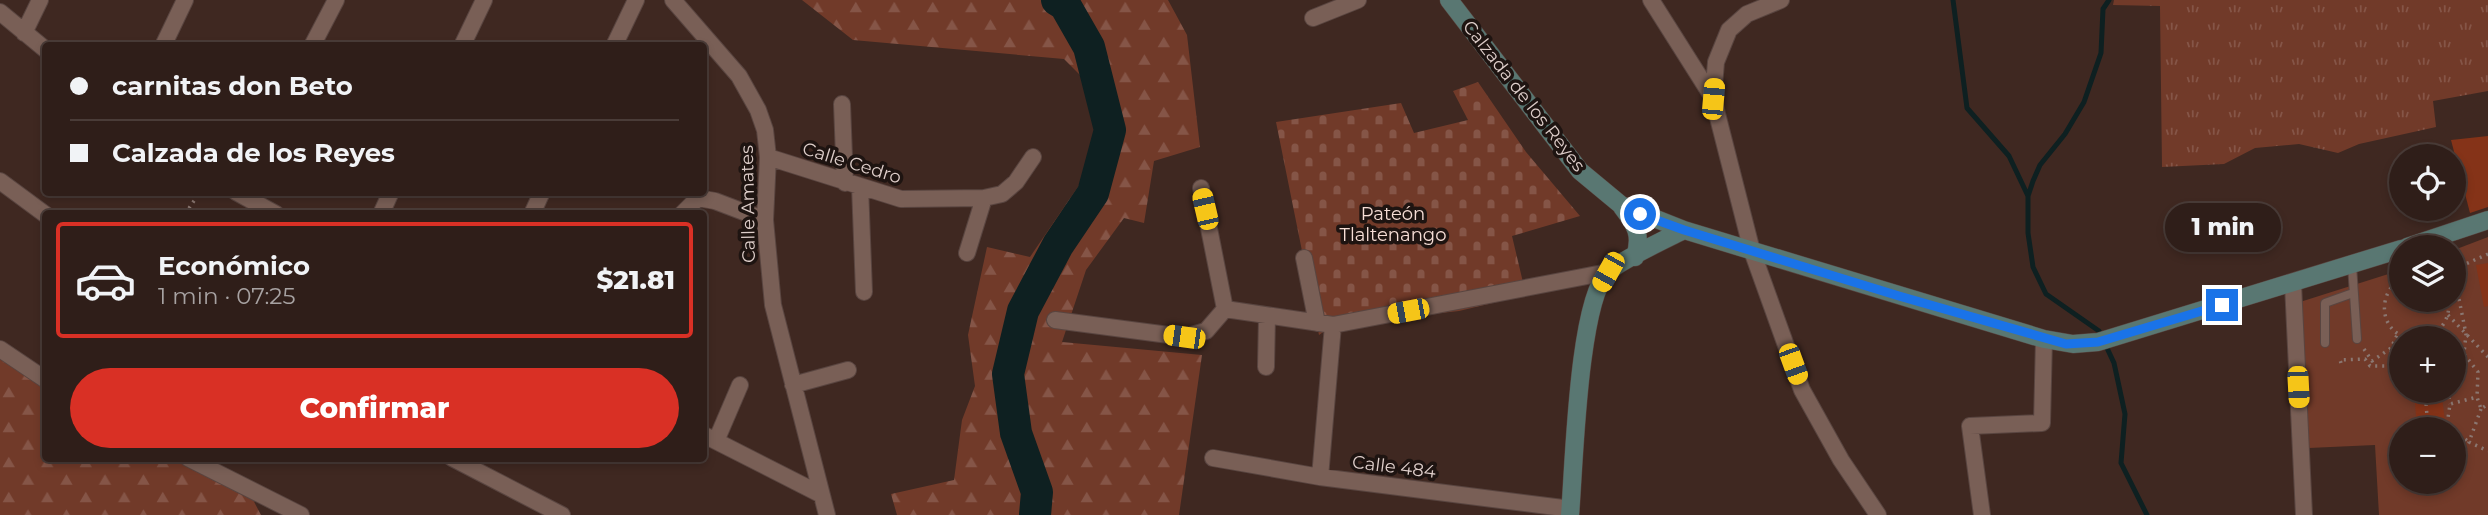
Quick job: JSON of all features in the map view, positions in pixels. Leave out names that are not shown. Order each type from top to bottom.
[{"type":"street","points":[[24,33],[40,0]]},
{"type":"street","points":[[165,42],[186,0]]},
{"type":"street","points":[[314,42],[336,0]]},
{"type":"street","points":[[465,42],[484,0]]},
{"type":"street","points":[[616,42],[636,0]]},
{"type":"street","name":"Calle Amates","points":[[673,0],[739,76],[758,110],[765,130],[768,157],[765,220],[773,305],[827,515]]},
{"type":"street","points":[[1313,18],[1358,0]]},
{"type":"street","name":"Calzada de los Reyes","points":[[1449,0],[1580,171],[1621,205],[1754,256],[2044,339],[2066,344],[2098,342],[2389,253]]},
{"type":"street","points":[[1651,0],[1713,99],[1754,256],[1802,390],[1841,460],[1878,515]]},
{"type":"street","points":[[1713,99],[1716,62],[1729,30],[1747,14],[1781,0]]},
{"type":"street","points":[[0,12],[42,47]]},
{"type":"street","points":[[842,104],[864,292]]},
{"type":"street","name":"Calle Cedro","points":[[768,157],[901,199],[984,198],[1002,194],[1016,182],[1033,157]]},
{"type":"street","points":[[0,181],[42,212]]},
{"type":"street","points":[[1201,188],[1225,309]]},
{"type":"street","points":[[243,196],[269,210]]},
{"type":"street","points":[[686,210],[698,198],[715,201],[765,220]]},
{"type":"street","points":[[967,253],[984,198]]},
{"type":"street","points":[[1621,205],[1637,226],[1639,244],[1635,257]]},
{"type":"street","points":[[2443,235],[2488,220]]},
{"type":"street","points":[[1225,309],[1325,324],[1608,272],[1684,230]]},
{"type":"street","points":[[1304,258],[1325,324],[1320,477]]},
{"type":"street","points":[[1571,512],[1586,336],[1592,307],[1608,272]]},
{"type":"street","points":[[2293,284],[2304,515]]},
{"type":"street","points":[[1055,320],[1184,337],[1206,331],[1225,309]]},
{"type":"street","points":[[1266,367],[1267,316]]},
{"type":"street","points":[[1982,515],[1970,426],[2042,423],[2044,339]]},
{"type":"street","points":[[0,349],[42,377]]},
{"type":"street","points":[[793,385],[848,370]]},
{"type":"street","points":[[740,385],[710,438],[820,494]]},
{"type":"street","name":"Calle 484","points":[[1213,458],[1320,477],[1571,512]]},
{"type":"street","points":[[196,462],[301,515]]},
{"type":"street","points":[[460,462],[562,515]]},
{"type":"lane","points":[[2352,265],[2357,339]]},
{"type":"lane","points":[[2325,343],[2325,303],[2353,293]]},
{"type":"path","points":[[2464,326],[2458,294],[2461,266],[2488,254]]},
{"type":"path","points":[[2389,291],[2384,309],[2386,320],[2392,326]]},
{"type":"path","points":[[2443,326],[2448,312]]},
{"type":"path","points":[[2448,316],[2458,326]]},
{"type":"path","points":[[2466,334],[2488,356]]},
{"type":"path","points":[[2370,357],[2372,361],[2389,349]]},
{"type":"path","points":[[2466,357],[2478,372],[2477,397],[2482,409]]},
{"type":"path","points":[[2341,363],[2340,360],[2365,359],[2370,366],[2389,366]]},
{"type":"path","points":[[2448,417],[2450,404],[2477,397]]},
{"type":"path","points":[[2469,442],[2482,409],[2488,404]]},
{"type":"path","points":[[2466,440],[2488,451]]},
{"type":"green space","points":[[802,0],[1168,0],[1187,35],[1200,147],[1154,161],[1144,223],[1124,218],[1086,270],[1062,342],[1202,355],[1179,515],[897,515],[891,494],[954,480],[962,420],[975,386],[968,335],[987,247],[1030,257],[1092,166],[1096,133],[1087,82],[1064,59],[853,40]]},
{"type":"green space","points":[[2114,0],[2488,0],[2488,91],[2433,101],[2436,127],[2359,144],[2338,153],[2299,144],[2255,148],[2224,164],[2162,167],[2160,6],[2113,5]]},
{"type":"green space","name":"Pateón Tlaltenango","points":[[1478,82],[1526,152],[1580,216],[1512,236],[1526,295],[1459,311],[1333,325],[1319,335],[1276,122],[1401,103],[1414,133],[1468,120],[1453,91]]},
{"type":"green space","points":[[2488,237],[2488,515],[2379,515],[2375,445],[2309,448],[2300,302],[2389,274],[2389,312],[2466,312],[2466,245]]},
{"type":"green space","points":[[0,351],[42,379],[42,462],[178,462],[251,496],[261,515],[0,515]]},
{"type":"building","points":[[2488,136],[2488,207],[2470,213],[2466,198],[2466,144],[2452,144],[2451,140]]},
{"type":"building","points":[[2488,263],[2488,306],[2484,307],[2476,265]]},
{"type":"building","points":[[2415,403],[2443,403],[2444,417],[2416,417]]},
{"type":"waterway","points":[[1035,515],[1037,492],[1016,433],[1008,374],[1023,311],[1058,245],[1093,193],[1110,130],[1089,47],[1065,5],[1057,0]]},
{"type":"waterway","points":[[1953,0],[1967,108],[2009,156],[2028,196]]},
{"type":"waterway","points":[[2109,0],[2103,9],[2101,53],[2084,102],[2065,134],[2040,165],[2033,181],[2028,196],[2028,233],[2033,267],[2046,294],[2099,331],[2114,363],[2125,414],[2121,463],[2147,515]]},
{"type":"route","points":[[1640,214],[1899,296],[2066,344],[2098,342],[2222,305]]}]
